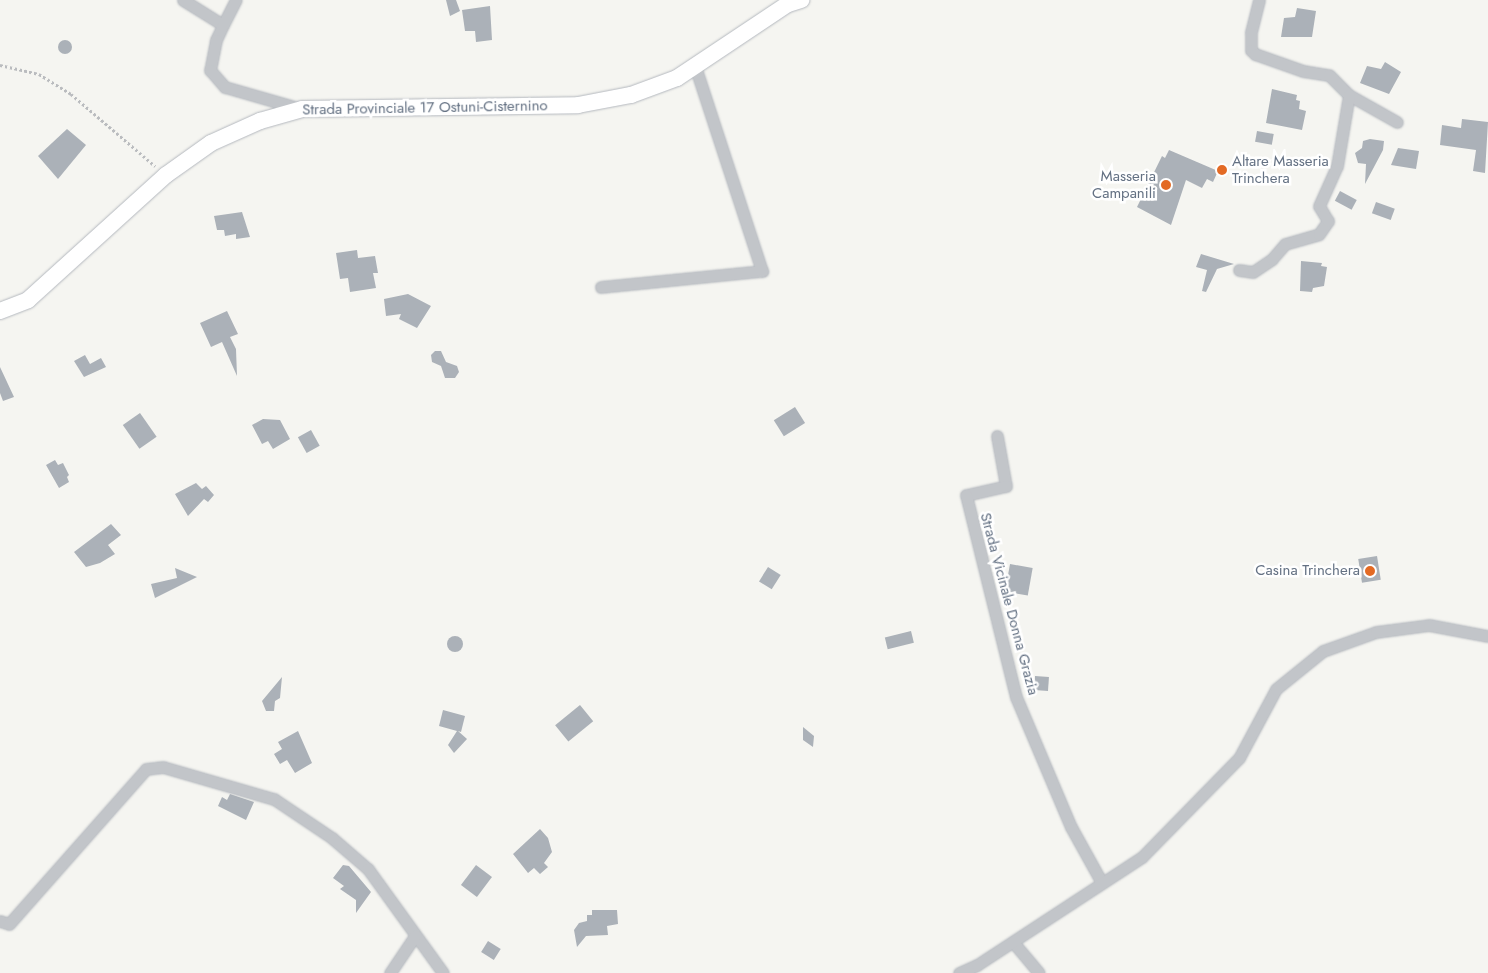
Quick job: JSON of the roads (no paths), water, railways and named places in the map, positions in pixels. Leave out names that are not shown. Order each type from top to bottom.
[{"type":"main road","name":"Strada Provinciale 17 Ostuni-Cisternino","points":[[0,311],[28,300],[166,175],[211,143],[260,121],[302,109],[578,105],[631,95],[677,78],[788,4],[800,0]]},
{"type":"street","points":[[183,0],[223,25]]},
{"type":"street","points":[[236,0],[223,25],[210,70],[226,87],[302,109]]},
{"type":"street","points":[[1259,0],[1252,33],[1252,50],[1272,62],[1329,75],[1349,95],[1397,122]]},
{"type":"street","points":[[601,288],[762,270],[695,66]]},
{"type":"street","points":[[1239,270],[1253,272],[1272,259],[1284,244],[1319,234],[1328,220],[1319,206],[1338,166],[1349,95]]},
{"type":"street","name":"Strada Vicinale Donna Grazia","points":[[997,436],[1006,486],[966,496],[1016,697],[1071,827],[1102,883]]},
{"type":"street","points":[[959,973],[1013,942],[1142,857],[1239,758],[1276,689],[1323,651],[1376,632],[1429,625],[1488,636]]},
{"type":"street","points":[[0,921],[9,924],[146,769],[163,767],[274,799],[332,838],[368,869],[443,973]]},
{"type":"street","points":[[390,973],[415,936]]},
{"type":"street","points":[[1013,942],[1039,973]]},
{"type":"place","name":"Altare Masseria Trinchera","points":[[1222,170]]},
{"type":"place","name":"Masseria Campanili","points":[[1166,185]]},
{"type":"place","name":"Casina Trinchera","points":[[1370,571]]}]
